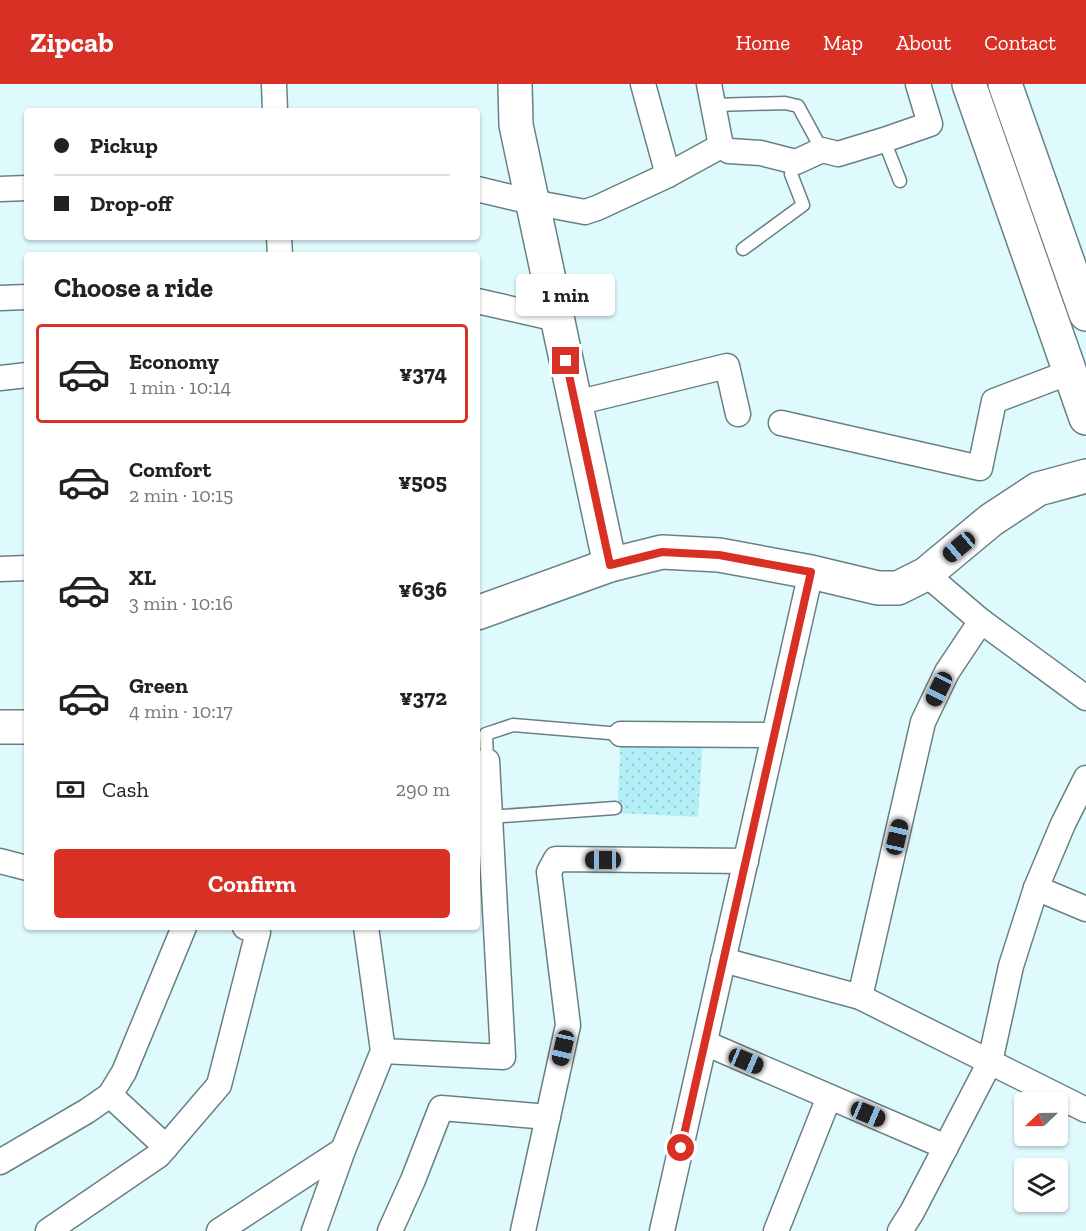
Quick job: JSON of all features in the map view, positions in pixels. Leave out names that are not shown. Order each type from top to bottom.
[{"type":"street","points":[[274,84],[275,108]]},
{"type":"street","points":[[514,84],[516,125],[610,565]]},
{"type":"street","points":[[643,84],[668,175]]},
{"type":"street","points":[[711,94],[722,146],[729,151],[761,153],[796,162],[822,150],[838,154],[930,123],[918,84]]},
{"type":"street","points":[[969,84],[1086,418]]},
{"type":"street","points":[[1005,84],[1086,314]]},
{"type":"street","points":[[480,190],[585,212],[668,175],[722,146]]},
{"type":"street","points":[[0,189],[24,188]]},
{"type":"street","points":[[0,298],[24,297]]},
{"type":"street","points":[[480,302],[557,319]]},
{"type":"street","points":[[576,403],[727,366],[738,414]]},
{"type":"street","points":[[781,423],[980,468],[993,401],[1070,372]]},
{"type":"street","points":[[0,378],[24,375]]},
{"type":"street","points":[[480,612],[610,565],[662,552],[719,555],[811,572],[878,588],[897,588],[926,574],[991,520],[1038,489],[1086,476]]},
{"type":"street","points":[[0,569],[24,568]]},
{"type":"street","points":[[662,1231],[811,572]]},
{"type":"street","points":[[926,574],[981,621],[1086,698]]},
{"type":"street","points":[[860,997],[923,722],[947,672],[981,621]]},
{"type":"street","points":[[0,727],[24,727]]},
{"type":"street","points":[[621,734],[774,735]]},
{"type":"street","points":[[383,1051],[503,1058],[484,867],[489,817],[482,761]]},
{"type":"street","points":[[900,1231],[990,1062],[1011,966],[1036,888],[1086,778]]},
{"type":"street","points":[[523,1231],[568,1025],[549,872],[556,859],[746,861]]},
{"type":"street","points":[[0,861],[24,867]]},
{"type":"street","points":[[1036,888],[1086,909]]},
{"type":"street","points":[[0,1162],[110,1095],[124,1072],[183,930]]},
{"type":"street","points":[[48,1231],[159,1155],[219,1085],[258,932],[253,930]]},
{"type":"street","points":[[314,1231],[343,1150],[383,1051],[366,930]]},
{"type":"street","points":[[723,960],[860,997],[1086,1110]]},
{"type":"street","points":[[705,1043],[946,1147]]},
{"type":"street","points":[[110,1095],[166,1147]]},
{"type":"street","points":[[776,1231],[830,1097]]},
{"type":"street","points":[[390,1231],[441,1108],[548,1117]]},
{"type":"street","points":[[219,1231],[343,1150]]},
{"type":"lane","points":[[711,94],[798,106],[822,150]]},
{"type":"lane","points":[[884,140],[900,181]]},
{"type":"lane","points":[[743,249],[803,205],[790,174],[796,162]]},
{"type":"lane","points":[[482,761],[486,734],[513,725],[621,734]]},
{"type":"lane","points":[[489,817],[615,808]]},
{"type":"shaded area","points":[[621,737],[703,742],[698,817],[617,813]]},
{"type":"route","points":[[566,361],[610,565],[662,552],[719,555],[811,572],[681,1148]]}]
